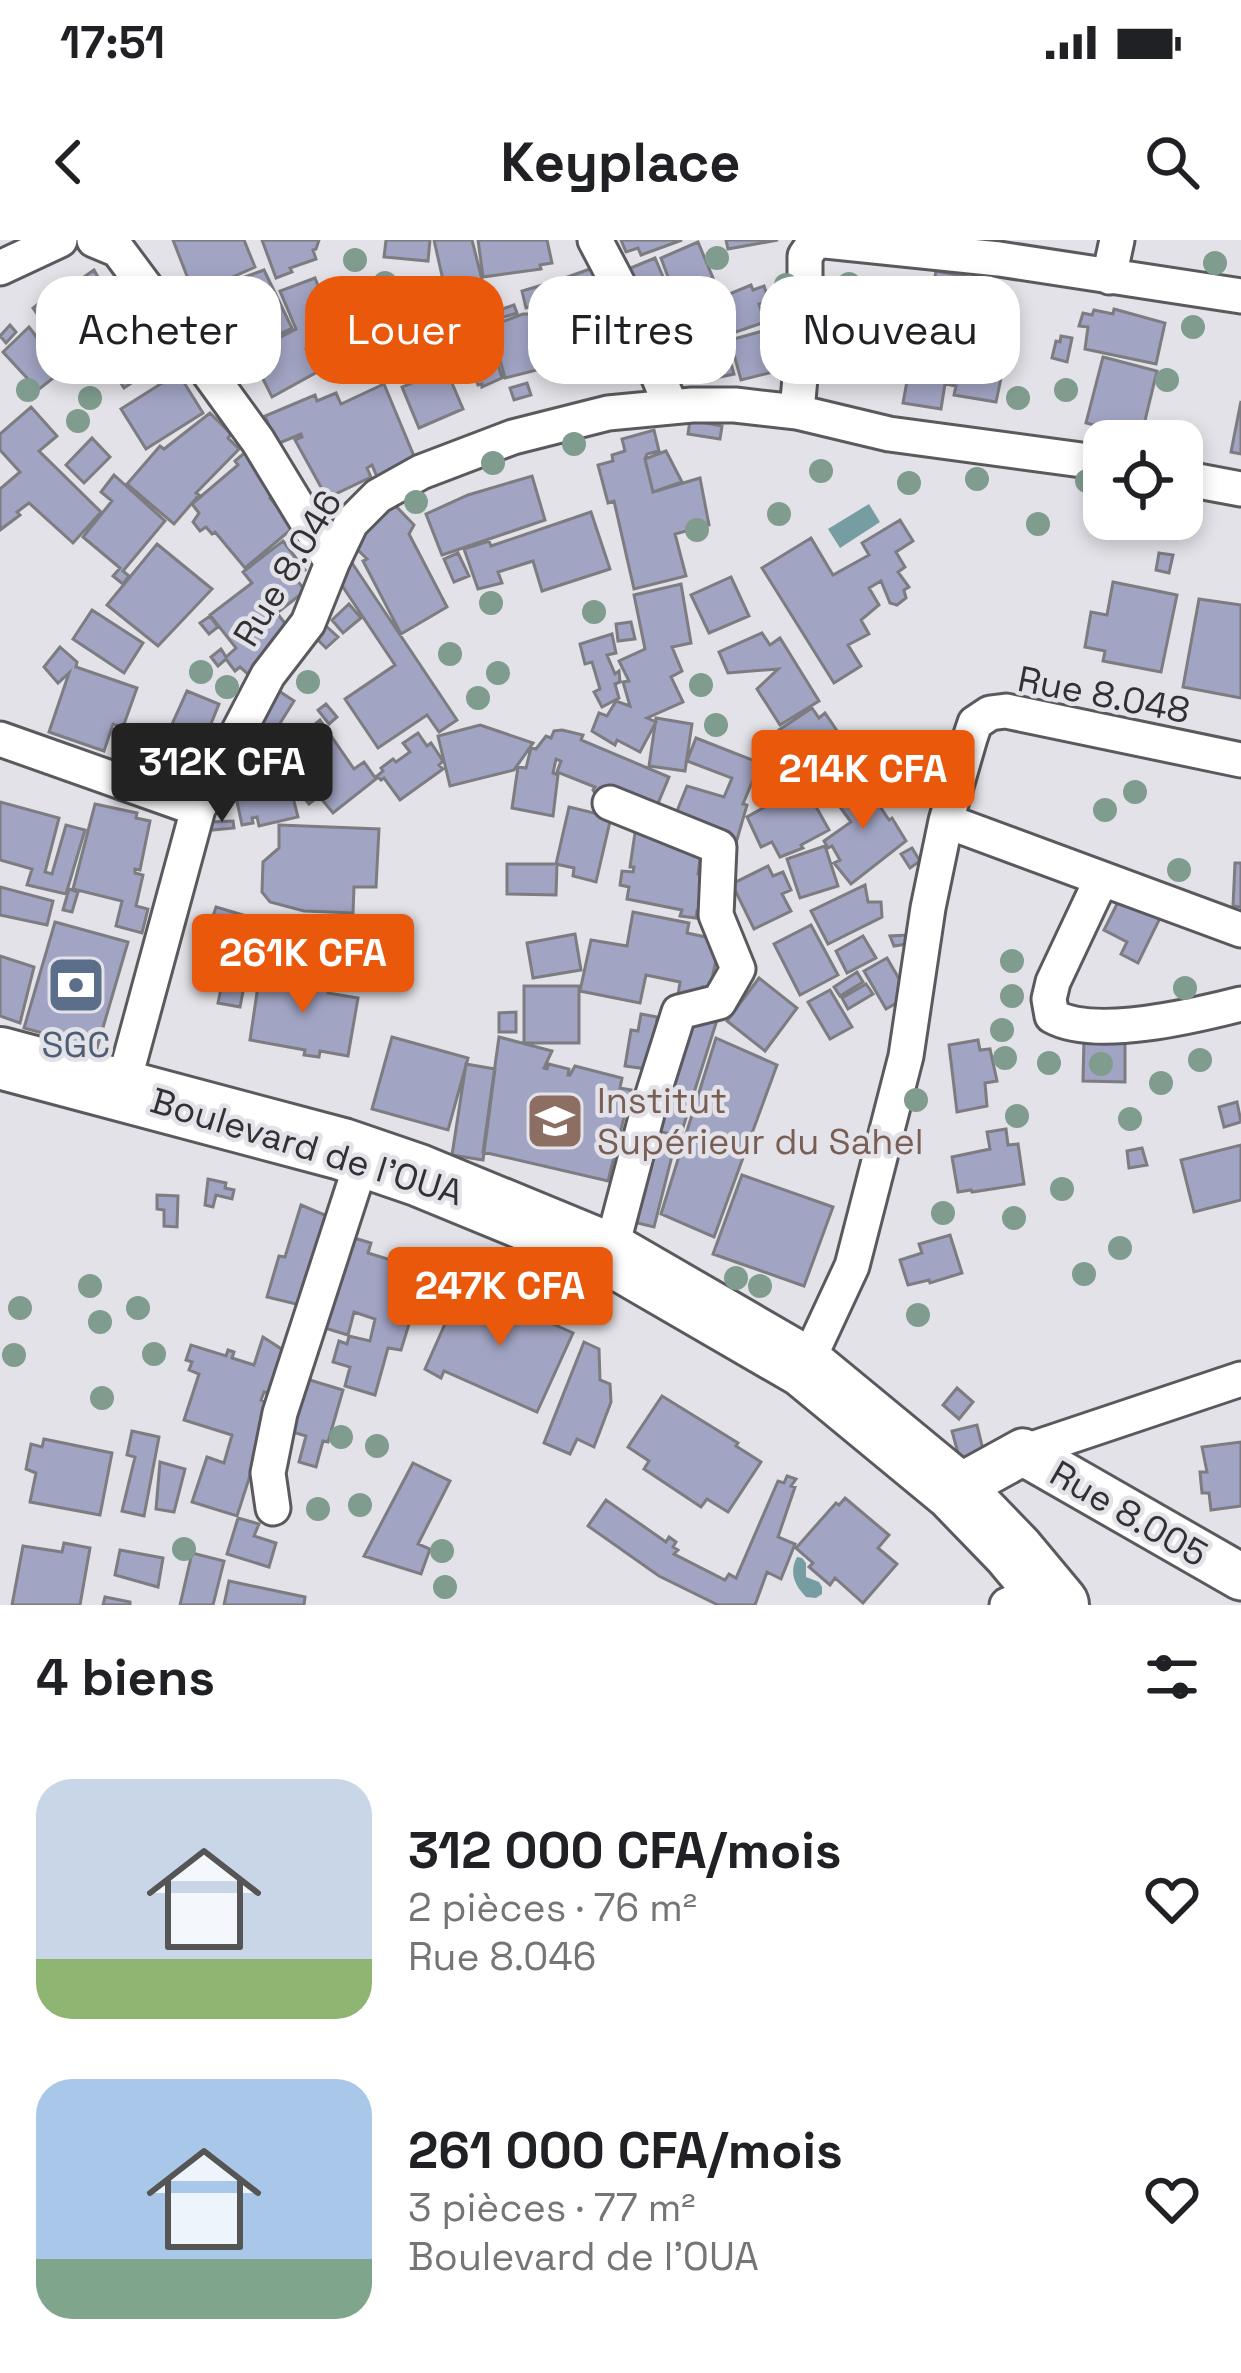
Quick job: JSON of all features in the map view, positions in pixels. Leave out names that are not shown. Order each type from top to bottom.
[{"type":"highway","name":"Boulevard de l'OUA","points":[[0,1058],[119,1102],[342,1149],[610,1254],[805,1367],[954,1490],[1013,1551],[1024,1604]]},
{"type":"highway","points":[[0,1084],[119,1102],[356,1179],[575,1268],[662,1318],[829,1430],[933,1515],[1024,1604]]},
{"type":"street","points":[[0,268],[60,240]]},
{"type":"street","points":[[94,240],[118,250],[179,332],[258,442],[332,563]]},
{"type":"street","points":[[595,240],[628,303],[671,406]]},
{"type":"street","points":[[797,412],[805,256],[817,240],[999,259],[1241,296]]},
{"type":"street","points":[[1109,277],[1117,240]]},
{"type":"street","name":"Rue 8.046","points":[[119,1102],[198,809],[268,675],[308,623],[351,523],[378,496],[421,472],[513,437],[608,413],[671,406],[735,405],[797,412],[889,434],[1083,460]]},
{"type":"street","points":[[1203,482],[1241,489]]},
{"type":"street","name":"Rue 8.048","points":[[805,1367],[853,1266],[905,1056],[946,820],[976,723],[990,713],[1006,712],[1241,760]]},
{"type":"street","points":[[0,739],[198,809]]},
{"type":"street","points":[[610,803],[719,847],[716,915],[738,969],[719,1001],[679,1012],[610,1254]]},
{"type":"street","points":[[946,820],[1241,930]]},
{"type":"street","points":[[1101,880],[1053,982],[1052,1016],[1066,1024],[1107,1026],[1182,1019],[1241,1004]]},
{"type":"street","points":[[274,1508],[268,1473],[280,1414],[356,1179]]},
{"type":"street","points":[[1023,1452],[1241,1379]]},
{"type":"street","name":"Rue 8.005","points":[[954,1490],[1023,1452],[1241,1577]]},
{"type":"water","points":[[869,504],[880,522],[840,548],[828,529]]},
{"type":"water","points":[[797,1557],[806,1563],[806,1577],[822,1587],[816,1598],[806,1597],[796,1583]]},
{"type":"building","points":[[173,240],[244,240],[255,267],[235,276],[187,276]]},
{"type":"building","points":[[262,240],[319,240],[313,250],[316,259],[275,276]]},
{"type":"building","points":[[386,240],[430,240],[428,261],[384,257]]},
{"type":"building","points":[[434,240],[472,240],[481,276],[442,276]]},
{"type":"building","points":[[478,240],[547,240],[552,263],[540,265],[541,269],[483,276]]},
{"type":"building","points":[[621,240],[682,240],[641,255],[638,248],[626,252]]},
{"type":"building","points":[[726,240],[778,240],[728,249]]},
{"type":"building","points":[[698,242],[712,276],[668,276],[661,258]]},
{"type":"building","points":[[655,258],[663,276],[625,276],[623,271]]},
{"type":"building","points":[[601,265],[605,276],[570,276]]},
{"type":"building","points":[[305,282],[305,379],[272,397],[266,384],[281,384],[281,337],[296,329],[281,291]]},
{"type":"building","points":[[751,285],[753,290],[760,287],[760,324],[736,332],[736,291]]},
{"type":"building","points":[[281,305],[292,328],[281,333]]},
{"type":"building","points":[[514,305],[517,313],[504,317],[504,308]]},
{"type":"building","points":[[1114,309],[1165,323],[1156,364],[1085,349],[1088,327],[1079,326],[1083,313],[1113,314]]},
{"type":"building","points":[[528,314],[528,372],[505,378],[504,374],[504,321]]},
{"type":"building","points":[[10,325],[16,332],[6,343],[0,336]]},
{"type":"building","points":[[29,327],[36,336],[36,384],[46,384],[38,390],[3,352]]},
{"type":"building","points":[[760,332],[760,375],[741,380],[736,338]]},
{"type":"building","points":[[1061,336],[1072,338],[1067,362],[1052,358]]},
{"type":"building","points":[[1103,357],[1157,371],[1145,420],[1087,420]]},
{"type":"building","points":[[527,383],[531,395],[514,400],[510,388]]},
{"type":"building","points":[[161,384],[185,384],[203,413],[146,449],[121,409]]},
{"type":"building","points":[[384,384],[416,461],[377,477],[372,465],[367,468],[371,477],[327,498],[295,440],[301,434],[277,444],[265,416],[315,395],[317,401],[336,393],[341,404]]},
{"type":"building","points":[[452,384],[463,409],[419,428],[402,387]]},
{"type":"building","points":[[906,384],[945,384],[941,409],[903,403]]},
{"type":"building","points":[[945,384],[1000,384],[996,402],[954,395],[956,386]]},
{"type":"building","points":[[1241,401],[1241,454],[1231,452]]},
{"type":"building","points":[[31,407],[57,436],[39,451],[101,512],[73,543],[29,503],[0,530],[0,489],[20,472],[0,450],[0,434]]},
{"type":"building","points":[[210,413],[239,449],[196,493],[199,495],[174,524],[127,484],[160,446],[164,449]]},
{"type":"building","points":[[690,420],[722,426],[720,439],[688,434]]},
{"type":"building","points":[[654,430],[659,451],[645,459],[653,492],[700,478],[709,525],[675,534],[686,576],[634,589],[614,501],[608,503],[598,465],[625,451],[622,439]]},
{"type":"building","points":[[92,438],[110,457],[84,483],[66,465]]},
{"type":"building","points":[[248,450],[279,491],[270,498],[294,527],[245,568],[215,532],[206,527],[200,531],[193,522],[199,513],[192,504],[238,465],[235,461]]},
{"type":"building","points":[[666,451],[682,482],[653,492],[645,459]]},
{"type":"building","points":[[114,475],[165,521],[123,571],[129,576],[123,584],[113,576],[120,568],[83,537],[112,501],[101,492]]},
{"type":"building","points":[[532,476],[545,520],[442,555],[426,514],[468,495]]},
{"type":"building","points":[[390,500],[414,525],[409,534],[447,607],[401,634],[363,561],[367,559],[353,545],[377,522],[372,517]]},
{"type":"building","points":[[591,512],[610,569],[542,591],[533,561],[498,572],[502,583],[478,589],[464,549],[489,541],[491,546]]},
{"type":"building","points":[[900,520],[913,541],[896,552],[905,567],[898,572],[909,587],[904,590],[906,598],[897,605],[890,603],[881,581],[869,588],[879,605],[861,620],[869,634],[848,645],[861,666],[834,683],[762,568],[811,538],[833,575],[869,555],[862,543]]},
{"type":"building","points":[[283,541],[305,570],[295,577],[305,591],[277,613],[287,626],[260,665],[248,674],[240,667],[235,671],[226,659],[218,666],[211,657],[221,649],[226,657],[236,648],[210,615],[252,583],[243,572]]},
{"type":"building","points":[[157,544],[212,589],[158,646],[107,605]]},
{"type":"building","points":[[458,553],[469,576],[454,582],[444,559]]},
{"type":"building","points":[[1159,553],[1173,555],[1169,573],[1156,570]]},
{"type":"building","points":[[350,560],[457,720],[439,732],[427,715],[378,748],[345,699],[395,665],[337,578]]},
{"type":"building","points":[[731,577],[749,616],[709,633],[691,595]]},
{"type":"building","points":[[1113,582],[1177,595],[1161,672],[1103,661],[1105,651],[1085,647],[1091,612],[1107,615]]},
{"type":"building","points":[[681,584],[691,643],[672,647],[682,671],[671,677],[683,702],[647,718],[656,722],[640,752],[617,740],[615,745],[592,731],[599,713],[607,716],[616,701],[630,706],[623,682],[629,681],[619,661],[645,649],[634,595]]},
{"type":"building","points":[[1199,599],[1241,605],[1241,698],[1183,687]]},
{"type":"building","points":[[349,604],[361,618],[343,633],[332,620]]},
{"type":"building","points":[[92,610],[143,643],[124,673],[73,639]]},
{"type":"building","points":[[210,616],[218,627],[209,634],[200,623]]},
{"type":"building","points":[[631,622],[635,639],[618,641],[616,624]]},
{"type":"building","points":[[326,626],[338,637],[326,648],[315,637]]},
{"type":"building","points":[[762,633],[770,645],[780,638],[819,701],[780,725],[757,689],[778,669],[728,673],[719,652]]},
{"type":"building","points":[[612,634],[616,653],[607,655],[615,674],[619,671],[620,682],[615,684],[619,698],[602,707],[594,692],[600,689],[592,662],[585,664],[580,644]]},
{"type":"building","points":[[60,647],[77,662],[76,667],[137,688],[123,727],[113,724],[104,751],[49,732],[69,673],[58,683],[44,667]]},
{"type":"building","points":[[187,691],[219,704],[181,797],[146,782]]},
{"type":"building","points":[[279,691],[294,701],[267,744],[247,743]]},
{"type":"building","points":[[326,704],[337,717],[329,724],[318,710]]},
{"type":"building","points":[[812,708],[819,718],[825,713],[848,747],[808,772],[779,730]]},
{"type":"building","points":[[656,718],[692,724],[685,771],[649,766]]},
{"type":"building","points":[[320,720],[354,769],[364,762],[376,779],[333,813],[319,796],[309,804],[271,760],[273,751],[293,731],[298,738]]},
{"type":"building","points":[[480,725],[533,743],[514,770],[450,786],[438,736]]},
{"type":"building","points":[[562,730],[583,735],[581,740],[669,777],[654,813],[598,798],[595,787],[557,772],[561,761],[556,759],[553,816],[512,808],[518,767],[526,768],[531,748]]},
{"type":"building","points":[[418,733],[427,746],[431,743],[443,769],[400,800],[384,778],[377,776],[393,759],[396,762],[410,752],[403,743]]},
{"type":"building","points":[[696,738],[760,763],[743,804],[747,805],[736,843],[673,821],[687,786],[724,797],[732,778],[687,761]]},
{"type":"building","points":[[242,772],[249,790],[289,782],[298,817],[259,826],[257,817],[242,825],[236,797],[227,799],[226,783]]},
{"type":"building","points":[[861,776],[906,841],[851,884],[834,863],[840,860],[832,846],[828,848],[824,841],[851,822],[832,796]]},
{"type":"building","points":[[804,785],[829,830],[780,857],[772,842],[761,847],[747,817]]},
{"type":"building","points":[[0,802],[59,818],[45,872],[52,874],[66,825],[85,830],[66,894],[27,885],[32,869],[0,860]]},
{"type":"building","points":[[95,804],[137,813],[136,818],[150,821],[140,870],[135,869],[143,875],[136,906],[148,909],[142,933],[116,926],[122,901],[73,889]]},
{"type":"building","points":[[569,807],[611,817],[596,882],[573,876],[574,868],[556,864]]},
{"type":"building","points":[[233,821],[234,828],[212,830],[211,822]]},
{"type":"building","points":[[279,825],[379,829],[376,887],[354,887],[353,913],[304,911],[270,902],[262,892],[263,862],[279,848]]},
{"type":"building","points":[[636,826],[702,846],[698,874],[711,878],[706,912],[697,911],[696,918],[680,916],[682,910],[627,899],[629,887],[620,885],[622,871],[633,872]]},
{"type":"building","points":[[825,846],[838,886],[800,898],[787,859]]},
{"type":"building","points":[[912,848],[920,861],[910,868],[901,854]]},
{"type":"building","points":[[1235,863],[1241,863],[1241,907],[1233,906]]},
{"type":"building","points":[[507,864],[557,864],[556,895],[507,894]]},
{"type":"building","points":[[768,866],[773,876],[783,872],[791,890],[782,894],[791,911],[754,929],[732,884]]},
{"type":"building","points":[[865,885],[868,902],[881,902],[882,917],[828,944],[811,911]]},
{"type":"building","points":[[0,887],[53,901],[47,925],[0,915]]},
{"type":"building","points":[[69,889],[78,892],[72,912],[63,910]]},
{"type":"building","points":[[1123,892],[1163,912],[1138,963],[1121,954],[1127,942],[1104,930]]},
{"type":"building","points":[[216,907],[243,915],[235,938],[209,929]]},
{"type":"building","points":[[633,912],[689,923],[687,933],[720,940],[710,989],[703,987],[701,999],[678,995],[680,982],[646,975],[640,1003],[580,991],[591,940],[627,946]]},
{"type":"building","name":"SGC","points":[[55,922],[128,942],[97,1048],[24,1028]]},
{"type":"building","points":[[811,925],[838,975],[800,995],[774,944]]},
{"type":"building","points":[[575,934],[581,970],[533,978],[527,943]]},
{"type":"building","points":[[908,935],[908,944],[894,946],[890,936]]},
{"type":"building","points":[[863,936],[876,958],[847,973],[836,951]]},
{"type":"building","points":[[0,956],[34,967],[20,1023],[0,1016]]},
{"type":"building","points":[[887,958],[909,996],[886,1009],[864,971]]},
{"type":"building","points":[[225,969],[247,971],[240,1007],[218,1003]]},
{"type":"building","points":[[857,972],[863,982],[840,996],[834,987]]},
{"type":"building","points":[[266,974],[329,985],[328,993],[358,998],[348,1056],[320,1051],[319,1057],[304,1055],[305,1050],[250,1040],[259,979],[265,981]]},
{"type":"building","points":[[759,978],[797,1008],[765,1051],[727,1021]]},
{"type":"building","points":[[866,984],[873,994],[848,1009],[842,998]]},
{"type":"building","points":[[524,986],[579,986],[579,1043],[524,1043]]},
{"type":"building","points":[[830,990],[852,1027],[830,1039],[808,1002]]},
{"type":"building","points":[[516,1012],[516,1032],[499,1032],[499,1013]]},
{"type":"building","points":[[702,1012],[718,1017],[680,1137],[652,1129],[679,1044]]},
{"type":"building","points":[[641,1014],[657,1017],[654,1054],[647,1069],[625,1066],[631,1030],[638,1031]]},
{"type":"building","points":[[392,1037],[468,1058],[448,1130],[372,1109]]},
{"type":"building","name":"Institut Supérieur du Sahel","points":[[499,1037],[552,1051],[547,1069],[549,1064],[569,1069],[570,1075],[575,1066],[622,1078],[620,1088],[631,1090],[608,1181],[483,1152]]},
{"type":"building","points":[[1084,1037],[1125,1037],[1125,1082],[1083,1081]]},
{"type":"building","points":[[716,1038],[777,1065],[714,1237],[661,1214]]},
{"type":"building","points":[[978,1040],[980,1050],[990,1049],[997,1081],[985,1083],[987,1106],[957,1112],[949,1045]]},
{"type":"building","points":[[466,1064],[495,1069],[483,1160],[452,1155]]},
{"type":"building","points":[[1237,1102],[1241,1122],[1224,1127],[1219,1107]]},
{"type":"building","points":[[1006,1129],[1008,1145],[1018,1144],[1024,1184],[958,1192],[952,1157],[990,1149],[987,1132]]},
{"type":"building","points":[[646,1137],[675,1144],[654,1227],[625,1220]]},
{"type":"building","points":[[1241,1145],[1241,1200],[1194,1212],[1181,1160]]},
{"type":"building","points":[[1142,1148],[1147,1165],[1129,1168],[1127,1151]]},
{"type":"building","points":[[742,1175],[833,1207],[804,1286],[713,1254]]},
{"type":"building","points":[[208,1179],[226,1183],[225,1188],[234,1190],[232,1199],[216,1195],[213,1207],[205,1205]]},
{"type":"building","points":[[157,1195],[178,1196],[177,1227],[164,1226]]},
{"type":"building","points":[[301,1205],[332,1218],[304,1306],[267,1297]]},
{"type":"building","points":[[950,1235],[962,1273],[908,1285],[900,1260],[922,1253],[919,1244]]},
{"type":"building","points":[[351,1237],[371,1243],[368,1253],[397,1262],[400,1253],[420,1256],[425,1272],[401,1350],[388,1348],[375,1395],[345,1386],[350,1367],[333,1362],[339,1341],[347,1344],[349,1336],[370,1341],[375,1319],[354,1312],[348,1335],[315,1325]]},
{"type":"building","points":[[460,1290],[473,1300],[477,1290],[573,1333],[537,1412],[444,1371],[441,1378],[425,1369]]},
{"type":"building","points":[[263,1337],[283,1350],[269,1393],[264,1392],[261,1400],[273,1404],[237,1516],[192,1502],[207,1457],[224,1463],[232,1435],[184,1420],[199,1374],[189,1370],[192,1362],[186,1360],[191,1345],[226,1356],[228,1350],[234,1352],[232,1358],[254,1365]]},
{"type":"building","points":[[584,1342],[599,1349],[600,1380],[610,1384],[611,1402],[594,1447],[577,1439],[570,1454],[544,1443]]},
{"type":"building","points":[[303,1378],[343,1390],[316,1467],[299,1462],[306,1436],[286,1430]]},
{"type":"building","points":[[957,1388],[973,1402],[959,1419],[943,1405]]},
{"type":"building","points":[[662,1396],[761,1462],[728,1512],[707,1499],[701,1507],[644,1469],[649,1461],[628,1447]]},
{"type":"building","points":[[977,1425],[985,1458],[961,1464],[952,1431]]},
{"type":"building","points":[[132,1431],[159,1437],[144,1516],[122,1511],[135,1457],[127,1455]]},
{"type":"building","points":[[44,1439],[112,1453],[100,1515],[30,1502],[36,1473],[26,1469],[31,1444],[42,1447]]},
{"type":"building","points":[[1241,1442],[1241,1506],[1211,1510],[1209,1493],[1202,1493],[1200,1472],[1207,1472],[1202,1447]]},
{"type":"building","points":[[160,1462],[185,1469],[174,1512],[156,1509]]},
{"type":"building","points":[[413,1463],[450,1481],[418,1544],[430,1549],[421,1574],[364,1556]]},
{"type":"building","points":[[787,1476],[796,1479],[791,1486],[795,1487],[778,1537],[795,1544],[781,1579],[767,1572],[755,1605],[718,1605],[659,1576],[588,1526],[606,1500],[666,1542],[669,1537],[676,1542],[674,1554],[725,1580],[729,1574],[736,1578],[778,1481],[784,1483]]},
{"type":"building","points":[[845,1498],[889,1535],[878,1548],[897,1564],[863,1603],[835,1578],[830,1585],[796,1548]]},
{"type":"building","points":[[238,1518],[259,1524],[254,1536],[276,1543],[269,1567],[227,1554]]},
{"type":"building","points":[[64,1543],[90,1548],[80,1605],[12,1605],[23,1546],[62,1552]]},
{"type":"building","points":[[120,1550],[163,1558],[158,1587],[115,1575]]},
{"type":"building","points":[[192,1553],[224,1561],[213,1605],[180,1605]]},
{"type":"building","points":[[229,1581],[305,1597],[304,1605],[224,1605]]},
{"type":"building","points":[[105,1597],[130,1602],[130,1605],[103,1605]]},
{"type":"place","name":"SGC","points":[[76,985]]},
{"type":"place","name":"Institut Supérieur du Sahel","points":[[555,1121]]}]
